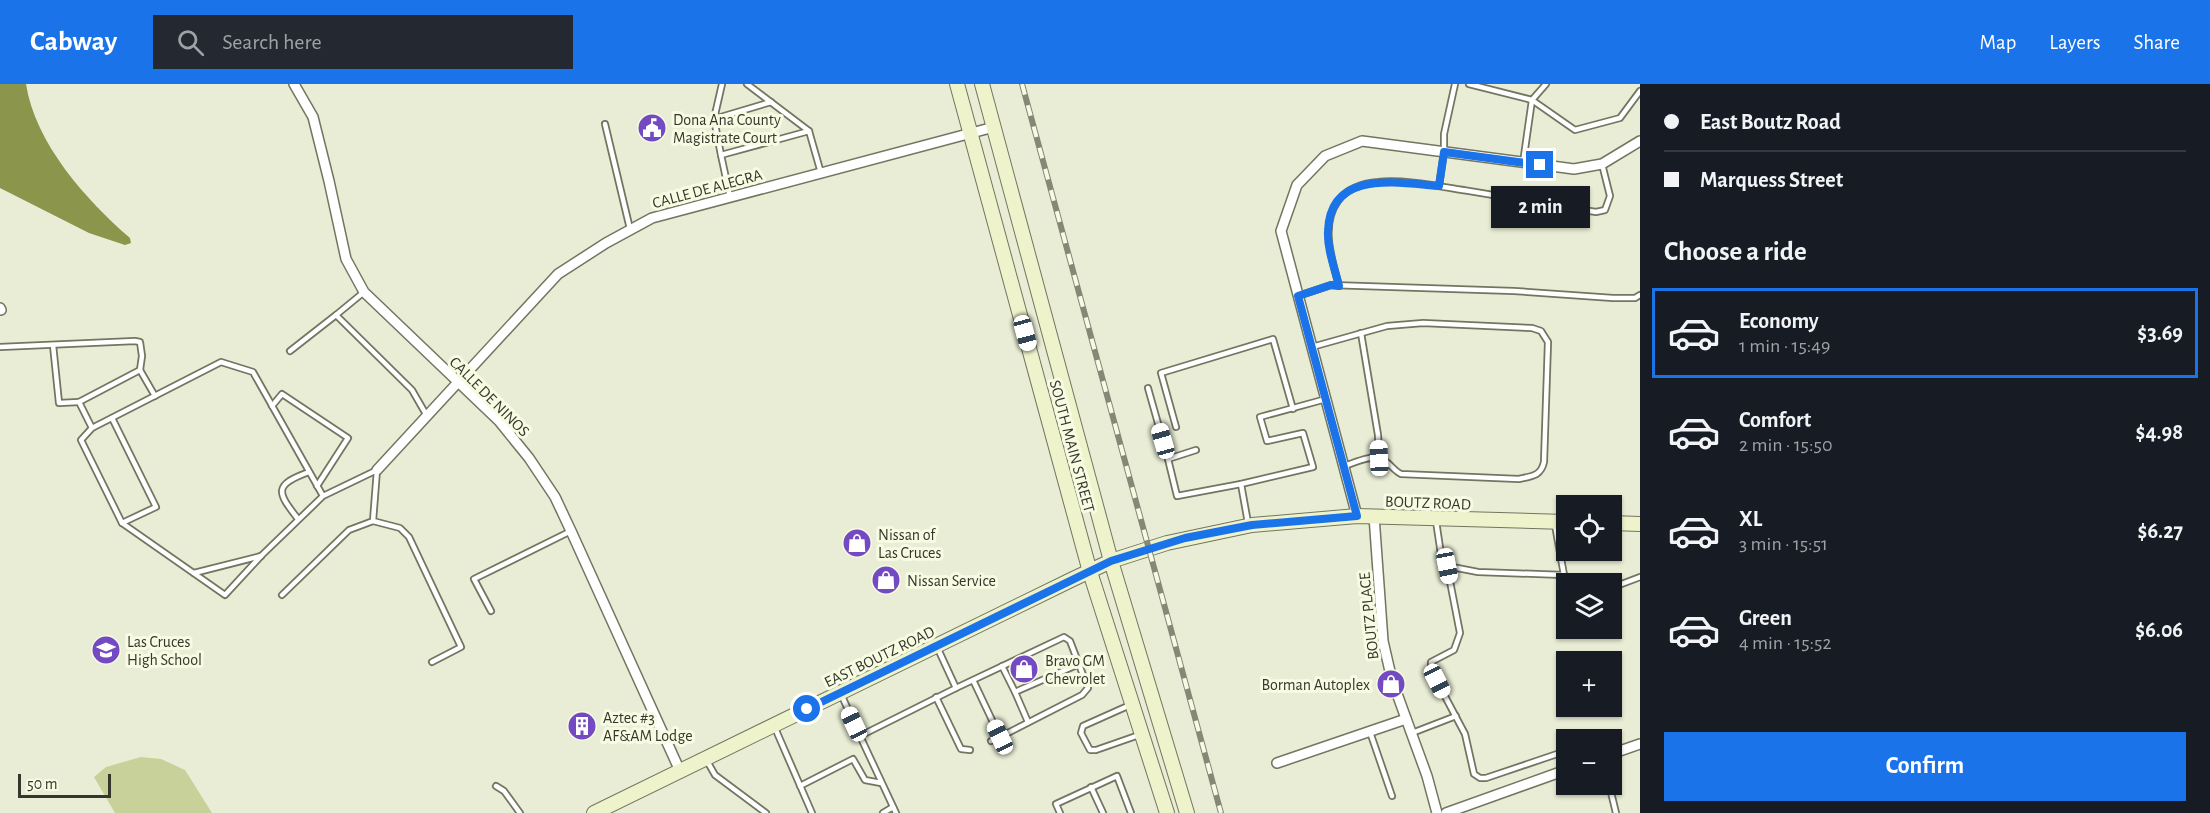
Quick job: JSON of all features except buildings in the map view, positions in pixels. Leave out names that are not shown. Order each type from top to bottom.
[{"type":"main road","name":"SOUTH MAIN STREET","points":[[957,84],[1090,572],[1167,813]]},
{"type":"main road","name":"SOUTH MAIN STREET","points":[[982,84],[1111,561],[1187,813]]},
{"type":"main road","name":"BOUTZ ROAD","points":[[1149,549],[1185,538],[1249,525],[1357,516],[1556,522]]},
{"type":"main road","points":[[1622,524],[1640,524]]},
{"type":"main road","name":"EAST BOUTZ ROAD","points":[[594,813],[1111,561],[1149,549]]},
{"type":"street","name":"CALLE DE NINOS","points":[[294,84],[313,117],[346,259],[364,292],[457,384],[499,421],[529,458],[555,497],[680,771]]},
{"type":"street","name":"CALLE DE ALEGRA","points":[[377,470],[558,274],[630,229],[652,218],[994,127]]},
{"type":"street","points":[[1357,516],[1281,231],[1297,185],[1325,156],[1362,141],[1574,169],[1602,164],[1640,141]]},
{"type":"street","name":"BOUTZ PLACE","points":[[1374,516],[1383,641],[1392,680],[1427,776],[1437,813]]},
{"type":"street","points":[[1277,763],[1406,719]]},
{"type":"street","points":[[1622,750],[1640,744]]},
{"type":"street","points":[[1446,813],[1556,774]]},
{"type":"lane","points":[[722,84],[714,119],[730,197]]},
{"type":"lane","points":[[747,84],[809,131],[821,173]]},
{"type":"lane","points":[[1439,186],[1444,134],[1455,84]]},
{"type":"lane","points":[[1469,84],[1532,100],[1575,130],[1620,118],[1640,91]]},
{"type":"lane","points":[[1523,163],[1532,100],[1546,84]]},
{"type":"lane","points":[[714,119],[771,102]]},
{"type":"lane","points":[[605,124],[630,229]]},
{"type":"lane","points":[[721,155],[809,131]]},
{"type":"lane","points":[[1339,286],[1328,232],[1331,214],[1337,201],[1347,192],[1365,184],[1380,181],[1439,186],[1596,212],[1605,210],[1610,195],[1602,164]]},
{"type":"lane","points":[[1298,296],[1331,285],[1514,291],[1612,298],[1635,298],[1640,295]]},
{"type":"lane","points":[[290,351],[364,292]]},
{"type":"lane","points":[[336,315],[412,390],[427,416]]},
{"type":"lane","points":[[1312,348],[1387,326],[1423,323],[1532,328],[1541,331],[1548,342],[1544,462],[1543,469],[1536,476],[1519,478],[1401,474],[1379,458],[1344,466]]},
{"type":"lane","points":[[1360,333],[1378,435],[1379,458]]},
{"type":"lane","points":[[1176,427],[1161,373],[1273,339],[1293,409]]},
{"type":"lane","points":[[0,347],[140,342],[142,347],[140,370],[155,396]]},
{"type":"lane","points":[[53,345],[59,403],[79,402],[140,370]]},
{"type":"lane","points":[[323,496],[254,372],[221,362],[92,428],[81,440],[122,523],[225,595],[261,556],[323,496],[377,470]]},
{"type":"lane","points":[[1148,388],[1177,496],[1313,467],[1303,433],[1267,441],[1260,417],[1326,399]]},
{"type":"lane","points":[[272,406],[282,394],[348,438],[317,486]]},
{"type":"lane","points":[[79,402],[92,428]]},
{"type":"lane","points":[[112,418],[156,507],[122,523]]},
{"type":"lane","points":[[1168,459],[1196,450]]},
{"type":"lane","points":[[372,520],[377,470]]},
{"type":"lane","points":[[298,519],[281,498],[281,489],[289,480],[309,472]]},
{"type":"lane","points":[[1241,484],[1249,525]]},
{"type":"lane","points":[[1436,518],[1442,561],[1447,566],[1460,633],[1454,650],[1431,662],[1431,670],[1465,734],[1474,774],[1480,778],[1486,778],[1556,755]]},
{"type":"lane","points":[[282,595],[349,530],[372,520],[400,528],[409,537],[461,647],[432,662]]},
{"type":"lane","points":[[491,612],[474,579],[571,531]]},
{"type":"lane","points":[[194,573],[261,556]]},
{"type":"lane","points":[[1447,566],[1478,572],[1556,575]]},
{"type":"lane","points":[[1622,584],[1640,578]]},
{"type":"lane","points":[[860,736],[1002,666],[1064,638],[1070,641],[1088,688],[1082,695],[991,741]]},
{"type":"lane","points":[[937,646],[956,688]]},
{"type":"lane","points":[[1015,692],[1079,664]]},
{"type":"lane","points":[[1002,666],[1028,722]]},
{"type":"lane","points":[[973,680],[1000,737]]},
{"type":"lane","points":[[840,693],[896,813]]},
{"type":"lane","points":[[936,697],[961,749],[970,750]]},
{"type":"lane","points":[[1132,704],[1083,726],[1081,733],[1090,750],[1141,734]]},
{"type":"lane","points":[[1412,733],[1456,716]]},
{"type":"lane","points":[[774,726],[812,813]]},
{"type":"lane","points":[[1370,732],[1392,796]]},
{"type":"lane","points":[[706,758],[716,774],[763,812]]},
{"type":"lane","points":[[800,786],[853,759],[865,780],[881,783]]},
{"type":"lane","points":[[1060,813],[1056,804],[1117,776],[1131,813]]},
{"type":"lane","points":[[496,786],[504,791],[520,813]]},
{"type":"lane","points":[[1091,787],[1103,813]]},
{"type":"lane","points":[[1612,795],[1616,813]]},
{"type":"lane","points":[[883,813],[893,807]]},
{"type":"shaded area","points":[[0,84],[26,84],[31,106],[51,149],[80,188],[130,238],[131,243],[125,245],[89,233],[0,188]]},
{"type":"shaded area","points":[[141,757],[161,759],[185,770],[212,813],[115,813],[94,777],[106,767]]},
{"type":"railway","points":[[1022,84],[1221,813]]},
{"type":"place","name":"Dona Ana County Magistrate Court","points":[[652,128]]},
{"type":"place","name":"Nissan of Las Cruces","points":[[857,543]]},
{"type":"place","name":"Nissan Service","points":[[886,580]]},
{"type":"place","name":"Las Cruces High School","points":[[106,650]]},
{"type":"place","name":"Bravo GM Chevrolet","points":[[1024,669]]},
{"type":"place","name":"Borman Autoplex","points":[[1391,684]]},
{"type":"place","name":"Aztec #3 AF&AM Lodge","points":[[582,726]]},
{"type":"route","points":[[807,709],[1111,561],[1185,538],[1252,525],[1357,516],[1298,296],[1331,285],[1339,286],[1328,232],[1331,214],[1337,201],[1347,192],[1365,184],[1380,181],[1439,186],[1444,152],[1540,165]]}]
